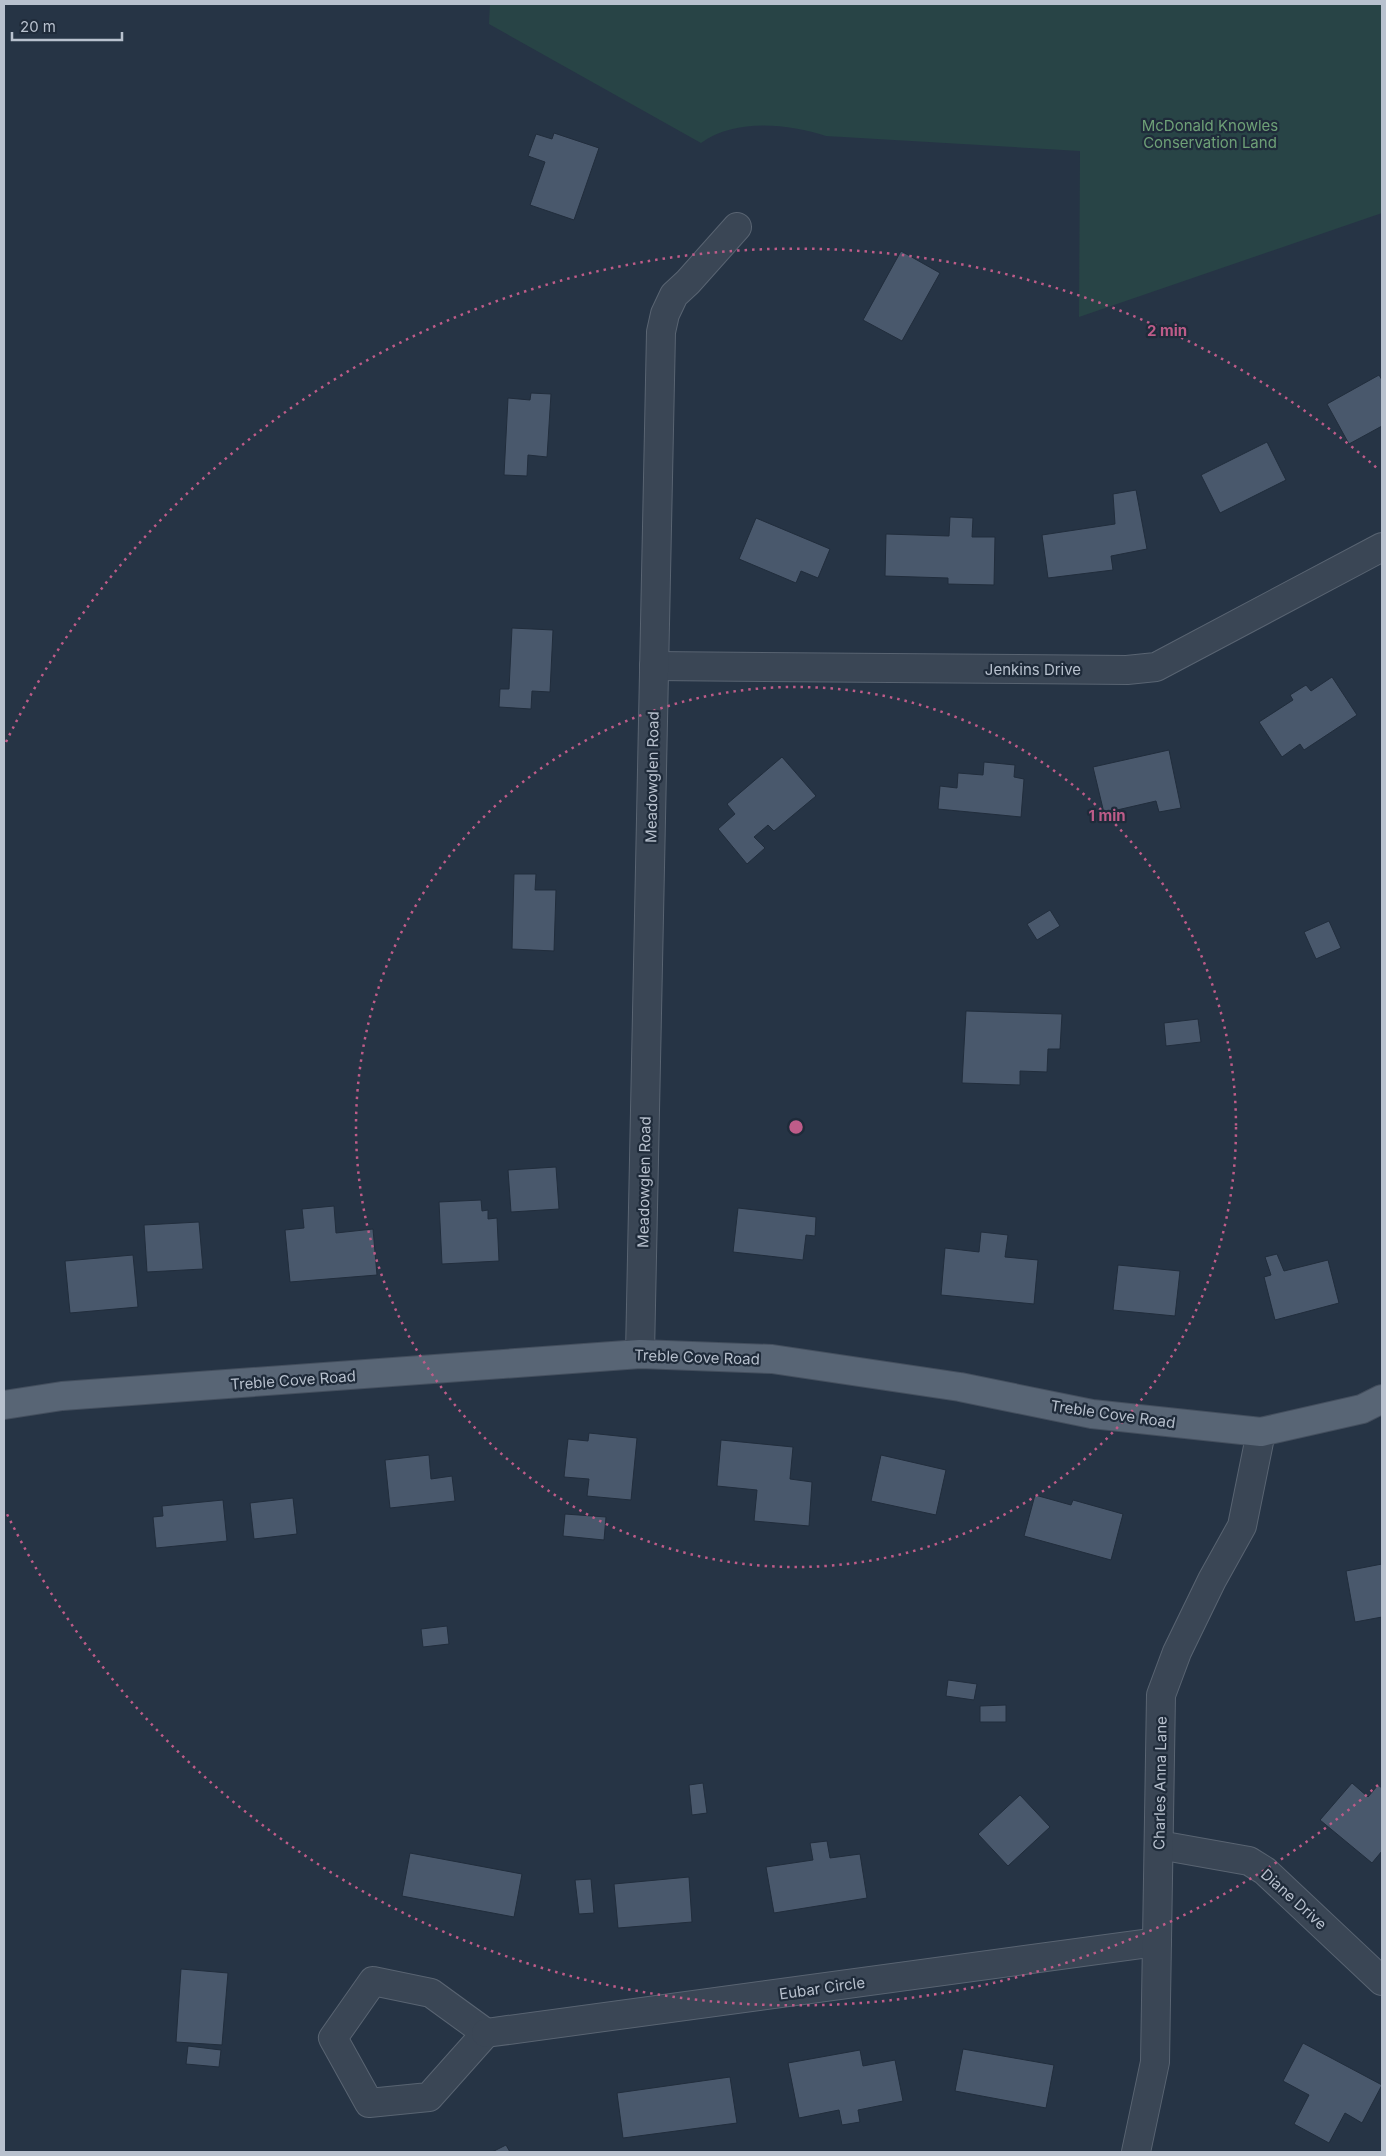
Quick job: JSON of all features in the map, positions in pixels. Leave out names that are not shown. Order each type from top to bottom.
[{"type":"main road","name":"Treble Cove Road","points":[[4,1405],[62,1396],[640,1354],[772,1359],[960,1387],[1092,1414],[1261,1432],[1362,1408],[1382,1399]]},
{"type":"street","name":"Meadowglen Road","points":[[640,1354],[662,332],[665,314],[674,296],[737,227]]},
{"type":"street","name":"Jenkins Drive","points":[[654,666],[1127,670],[1156,667],[1382,547]]},
{"type":"street","name":"Charles Anna Lane","points":[[1136,2152],[1155,2062],[1161,1695],[1177,1652],[1212,1580],[1242,1526],[1261,1432]]},
{"type":"street","name":"Diane Drive","points":[[1159,1845],[1249,1861],[1265,1871],[1382,1981]]},
{"type":"street","name":"Eubar Circle","points":[[486,2033],[1157,1942]]},
{"type":"street","points":[[373,1981],[431,1993],[486,2033],[429,2097],[369,2103],[333,2038],[373,1981]]},
{"type":"green space","name":"McDonald Knowles Conservation Land","points":[[490,4],[1382,4],[1382,213],[1079,317],[1080,151],[826,136],[779,126],[746,127],[730,130],[715,135],[701,143],[489,24]]},
{"type":"building","points":[[554,133],[599,148],[574,220],[530,205],[545,162],[528,156],[536,134],[552,139]]},
{"type":"building","points":[[901,251],[940,273],[902,341],[863,320]]},
{"type":"building","points":[[1379,375],[1382,380],[1382,426],[1349,444],[1327,404]]},
{"type":"building","points":[[531,393],[551,394],[547,457],[528,455],[527,476],[504,475],[508,398],[530,400]]},
{"type":"building","points":[[1267,442],[1286,480],[1220,513],[1201,475]]},
{"type":"building","points":[[1136,490],[1147,549],[1111,556],[1113,570],[1048,578],[1042,535],[1115,524],[1113,494]]},
{"type":"building","points":[[950,517],[973,518],[972,537],[995,537],[994,585],[948,584],[948,578],[885,576],[886,534],[949,536]]},
{"type":"building","points":[[756,518],[830,549],[818,578],[801,571],[796,583],[739,559]]},
{"type":"building","points":[[512,628],[553,630],[550,692],[532,691],[531,709],[499,707],[500,689],[509,689]]},
{"type":"building","points":[[1332,677],[1357,715],[1304,750],[1300,744],[1282,757],[1259,722],[1293,700],[1290,695],[1306,685],[1311,691]]},
{"type":"building","points":[[1169,750],[1181,808],[1159,812],[1156,801],[1104,813],[1093,767]]},
{"type":"building","points":[[782,757],[816,796],[774,831],[768,825],[754,837],[765,848],[747,864],[718,829],[735,814],[727,804]]},
{"type":"building","points":[[984,762],[1015,765],[1014,777],[1024,779],[1021,817],[938,809],[940,786],[957,788],[958,773],[983,775]]},
{"type":"building","points":[[514,874],[536,874],[535,890],[556,890],[554,951],[512,949]]},
{"type":"building","points":[[1050,910],[1060,926],[1037,940],[1027,924]]},
{"type":"building","points":[[1329,921],[1341,948],[1316,959],[1304,932]]},
{"type":"building","points":[[966,1011],[1062,1014],[1060,1049],[1048,1049],[1047,1072],[1020,1071],[1020,1085],[962,1083]]},
{"type":"building","points":[[1198,1019],[1201,1042],[1166,1046],[1164,1023]]},
{"type":"building","points":[[556,1167],[559,1209],[511,1212],[508,1170]]},
{"type":"building","points":[[481,1200],[482,1211],[488,1210],[488,1219],[497,1218],[499,1261],[442,1264],[439,1202]]},
{"type":"building","points":[[334,1206],[336,1233],[373,1229],[377,1275],[290,1282],[285,1230],[304,1228],[302,1209]]},
{"type":"building","points":[[738,1208],[816,1217],[815,1236],[806,1235],[803,1260],[733,1252]]},
{"type":"building","points":[[199,1222],[203,1269],[147,1272],[144,1225]]},
{"type":"building","points":[[981,1232],[1008,1235],[1005,1257],[1038,1260],[1034,1304],[941,1295],[945,1248],[979,1252]]},
{"type":"building","points":[[1277,1254],[1284,1271],[1328,1260],[1339,1303],[1275,1320],[1264,1277],[1271,1275],[1265,1257]]},
{"type":"building","points":[[133,1255],[138,1307],[70,1313],[65,1261]]},
{"type":"building","points":[[1118,1265],[1180,1271],[1175,1316],[1113,1310]]},
{"type":"building","points":[[589,1433],[637,1438],[631,1500],[587,1496],[589,1479],[564,1477],[568,1439],[588,1441]]},
{"type":"building","points":[[721,1440],[793,1447],[790,1479],[812,1482],[809,1526],[754,1521],[757,1490],[717,1486]]},
{"type":"building","points":[[429,1455],[431,1479],[452,1476],[455,1501],[390,1508],[385,1460]]},
{"type":"building","points":[[881,1455],[946,1470],[936,1515],[871,1501]]},
{"type":"building","points":[[1035,1495],[1071,1505],[1073,1500],[1123,1514],[1111,1560],[1024,1536]]},
{"type":"building","points":[[293,1498],[297,1534],[254,1539],[250,1503]]},
{"type":"building","points":[[223,1500],[227,1541],[156,1548],[153,1517],[163,1516],[162,1506]]},
{"type":"building","points":[[565,1514],[606,1517],[604,1540],[563,1536]]},
{"type":"building","points":[[1382,1564],[1382,1617],[1355,1622],[1346,1571]]},
{"type":"building","points":[[447,1626],[449,1644],[423,1647],[421,1629]]},
{"type":"building","points":[[948,1680],[977,1684],[974,1700],[946,1696]]},
{"type":"building","points":[[1006,1705],[1006,1722],[980,1722],[980,1706]]},
{"type":"building","points":[[703,1783],[707,1813],[692,1815],[689,1785]]},
{"type":"building","points":[[1352,1783],[1368,1797],[1378,1785],[1382,1788],[1382,1851],[1372,1863],[1320,1820]]},
{"type":"building","points":[[1020,1795],[1050,1827],[1008,1866],[978,1834]]},
{"type":"building","points":[[827,1841],[830,1858],[860,1854],[867,1898],[774,1913],[766,1867],[813,1860],[810,1843]]},
{"type":"building","points":[[410,1853],[522,1874],[514,1917],[402,1896]]},
{"type":"building","points":[[689,1877],[692,1922],[618,1928],[614,1884]]},
{"type":"building","points":[[591,1879],[594,1913],[579,1914],[575,1880]]},
{"type":"building","points":[[181,1969],[228,1973],[222,2045],[176,2042]]},
{"type":"building","points":[[1303,2043],[1382,2085],[1362,2123],[1345,2113],[1329,2143],[1294,2124],[1309,2095],[1283,2081]]},
{"type":"building","points":[[188,2046],[221,2050],[219,2067],[186,2064]]},
{"type":"building","points":[[963,2049],[1054,2065],[1046,2108],[955,2091]]},
{"type":"building","points":[[860,2050],[863,2066],[895,2060],[903,2101],[858,2110],[860,2122],[842,2125],[839,2110],[799,2118],[788,2063]]},
{"type":"building","points":[[730,2077],[737,2123],[623,2138],[617,2093]]},
{"type":"building","points":[[506,2145],[510,2152],[492,2152]]}]
